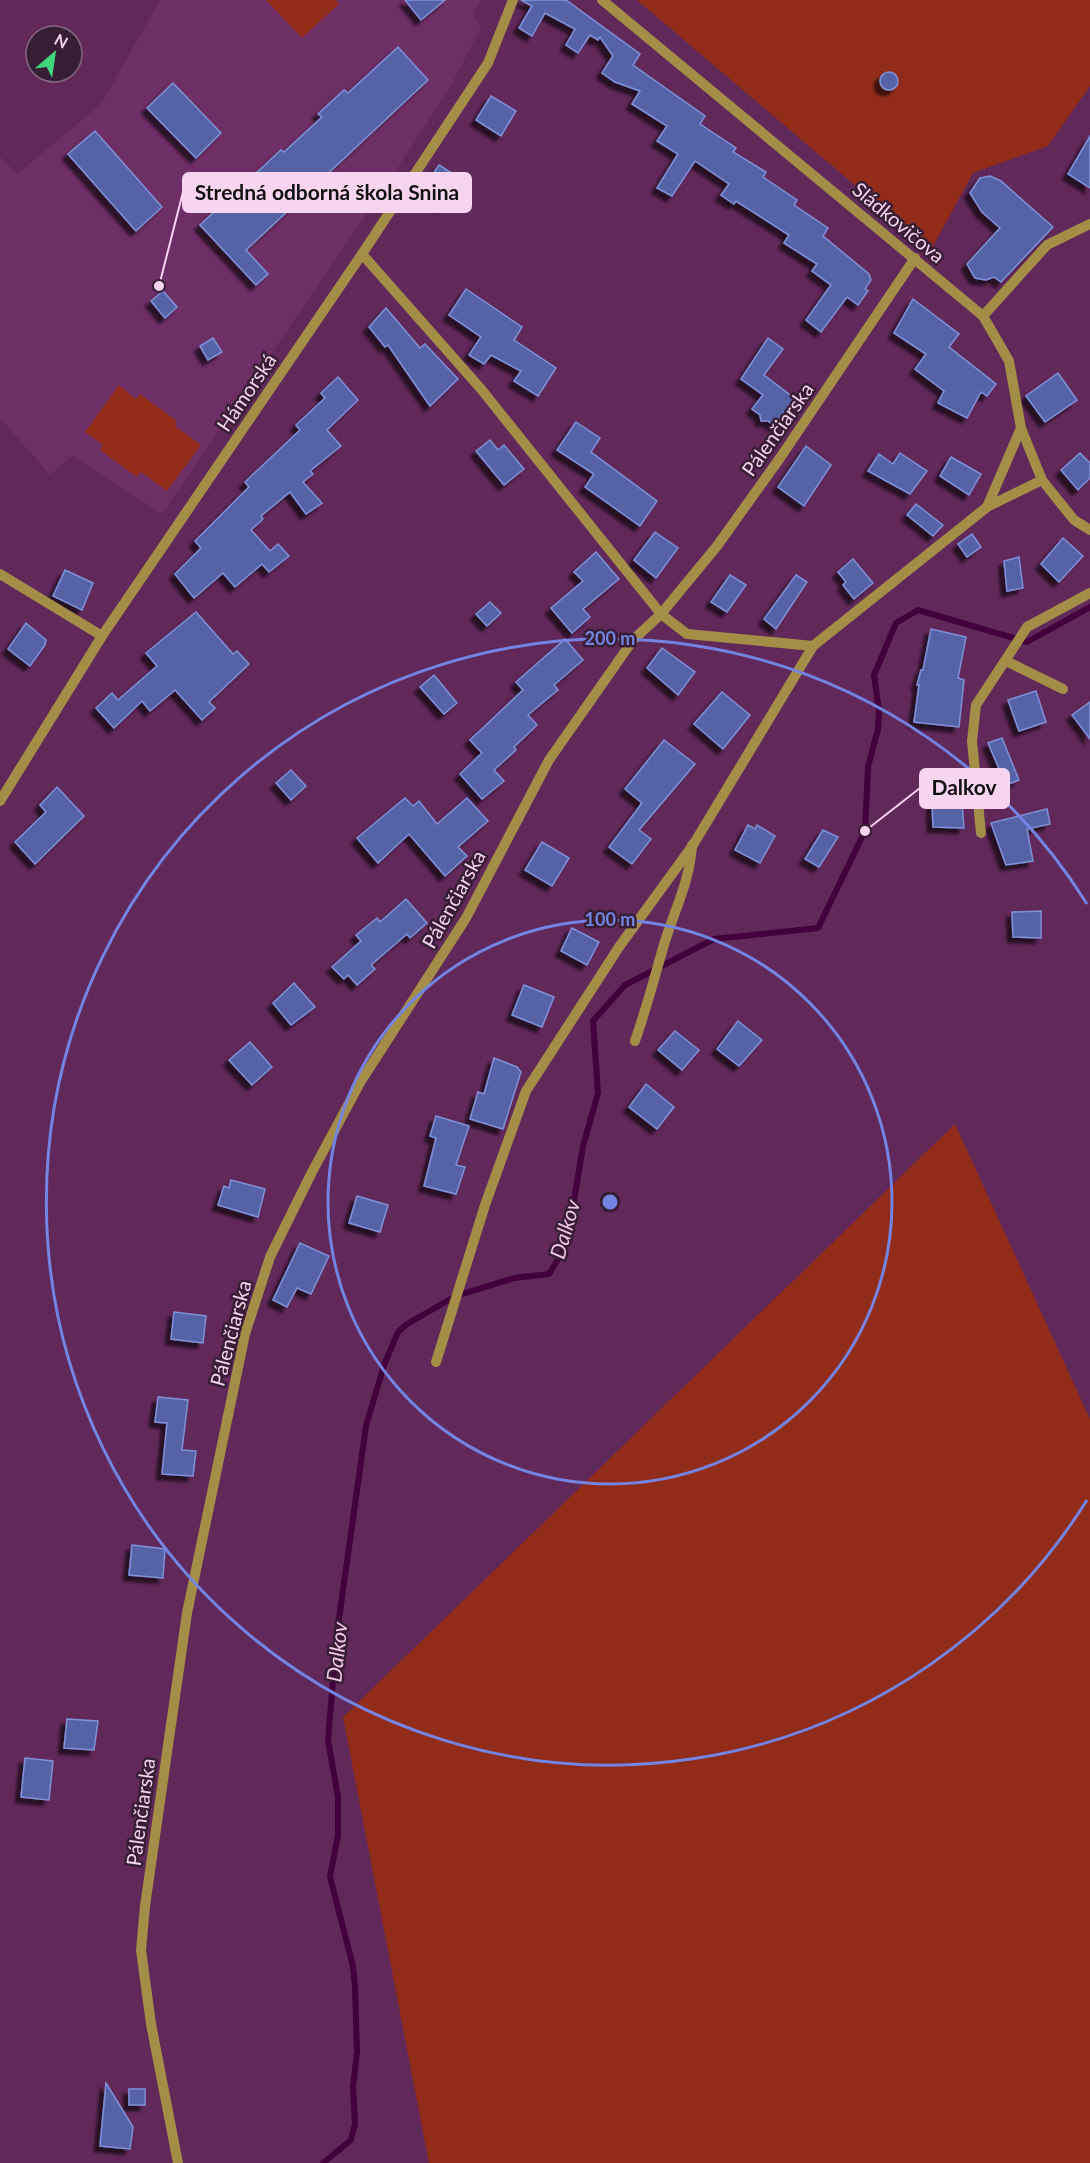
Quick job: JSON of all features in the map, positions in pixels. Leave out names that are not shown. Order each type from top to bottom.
[{"type":"street","name":"Hámorská","points":[[0,801],[102,636],[362,254],[488,63],[513,0]]},
{"type":"street","name":"Sládkovičova","points":[[602,0],[982,315],[1009,362],[1022,428],[1042,480],[1074,520],[1090,530]]},
{"type":"street","points":[[982,315],[1047,245],[1090,224]]},
{"type":"street","points":[[362,254],[481,389],[661,614],[687,634],[813,646]]},
{"type":"street","name":"Pálenčiarska","points":[[178,2163],[151,2024],[141,1950],[187,1613],[245,1334],[270,1257],[312,1172],[362,1081],[466,918],[549,760],[633,640],[661,614],[717,546],[780,458],[915,258]]},
{"type":"street","points":[[987,507],[1022,428]]},
{"type":"street","points":[[436,1362],[485,1205],[526,1091],[619,947],[693,845],[813,646],[987,507],[1042,480]]},
{"type":"street","points":[[0,574],[102,636]]},
{"type":"street","points":[[981,834],[972,741],[976,705],[1028,627],[1090,593]]},
{"type":"street","points":[[1006,661],[1063,688]]},
{"type":"street","points":[[635,1041],[656,981],[663,948],[690,872],[693,845]]},
{"type":"shaded area","points":[[160,0],[481,0],[473,13],[481,28],[448,91],[162,514],[72,456],[50,475],[0,418],[0,157],[17,174],[101,104]]},
{"type":"shaded area","points":[[266,0],[336,0],[339,4],[302,38]]},
{"type":"shaded area","points":[[637,0],[1090,0],[1090,86],[1048,146],[973,173],[931,250]]},
{"type":"shaded area","points":[[119,385],[136,399],[140,394],[177,421],[175,426],[201,445],[167,491],[141,472],[137,477],[100,450],[103,445],[85,432]]},
{"type":"shaded area","points":[[955,1124],[1090,1419],[1090,2163],[429,2163],[343,1717]]},
{"type":"building","points":[[405,0],[445,0],[421,20]]},
{"type":"building","points":[[521,0],[566,0],[640,54],[633,65],[705,116],[700,124],[736,148],[733,152],[766,172],[763,177],[797,200],[794,205],[828,228],[823,236],[869,274],[871,280],[865,289],[868,291],[858,305],[847,297],[821,332],[806,320],[831,285],[812,271],[817,264],[784,243],[789,235],[736,201],[734,204],[721,195],[729,184],[695,161],[672,196],[657,188],[678,154],[657,141],[667,126],[632,104],[640,91],[615,82],[602,73],[613,56],[600,37],[598,40],[590,35],[578,53],[566,45],[575,29],[545,13],[532,36],[519,28],[532,6]]},
{"type":"building","points":[[398,47],[428,80],[246,250],[268,274],[256,285],[200,225],[281,150],[284,152],[322,117],[318,114],[344,90],[348,93]]},
{"type":"building","points":[[889,72],[895,75],[898,81],[895,87],[889,90],[883,87],[880,81],[883,75]]},
{"type":"building","points":[[173,83],[221,133],[196,158],[147,108]]},
{"type":"building","points":[[491,96],[516,111],[501,136],[476,120]]},
{"type":"building","points":[[95,131],[162,207],[136,231],[68,154]]},
{"type":"building","points":[[1090,136],[1090,188],[1068,174]]},
{"type":"building","points":[[439,165],[461,179],[443,207],[421,192]]},
{"type":"building","points":[[990,176],[1001,181],[1053,227],[1001,282],[994,277],[986,280],[975,278],[967,264],[1000,228],[982,212],[970,193],[980,178]]},
{"type":"building","points":[[466,289],[522,327],[514,340],[556,368],[538,396],[514,381],[521,371],[491,355],[484,364],[469,355],[481,337],[449,315]]},
{"type":"building","points":[[163,291],[177,307],[165,318],[151,301]]},
{"type":"building","points":[[913,299],[959,334],[949,347],[996,384],[987,396],[981,392],[967,418],[938,403],[944,391],[915,369],[926,354],[894,333]]},
{"type":"building","points":[[386,308],[420,348],[425,344],[458,379],[430,406],[388,345],[385,347],[369,327]]},
{"type":"building","points":[[213,338],[222,352],[208,360],[200,346]]},
{"type":"building","points":[[768,338],[783,349],[764,375],[794,398],[775,426],[768,421],[761,421],[760,415],[752,409],[763,395],[741,379]]},
{"type":"building","points":[[1058,373],[1077,400],[1045,422],[1026,396]]},
{"type":"building","points":[[338,377],[358,400],[327,430],[341,446],[310,471],[313,474],[303,482],[322,503],[306,514],[290,492],[261,516],[263,519],[251,530],[270,551],[278,544],[289,556],[269,572],[262,564],[235,587],[223,573],[194,598],[175,574],[201,548],[195,541],[249,487],[245,482],[300,430],[296,425],[325,398],[321,393]]},
{"type":"building","points":[[576,422],[600,438],[591,452],[657,501],[640,526],[585,487],[594,474],[557,450]]},
{"type":"building","points":[[490,440],[498,450],[504,445],[524,469],[504,485],[476,451]]},
{"type":"building","points":[[806,446],[831,465],[804,506],[778,487]]},
{"type":"building","points":[[900,453],[927,471],[910,494],[868,471],[879,454],[893,464]]},
{"type":"building","points":[[1080,453],[1090,463],[1090,478],[1078,490],[1061,470]]},
{"type":"building","points":[[951,457],[981,474],[969,495],[940,476]]},
{"type":"building","points":[[916,504],[943,525],[933,536],[907,515]]},
{"type":"building","points":[[655,532],[678,548],[656,578],[634,560]]},
{"type":"building","points":[[972,534],[981,547],[967,557],[958,544]]},
{"type":"building","points":[[1063,538],[1083,556],[1059,582],[1041,564]]},
{"type":"building","points":[[596,552],[619,579],[583,609],[590,617],[572,633],[551,608],[583,581],[574,572]]},
{"type":"building","points":[[1019,557],[1023,588],[1007,591],[1004,561]]},
{"type":"building","points":[[853,559],[873,583],[854,599],[843,585],[846,582],[838,572]]},
{"type":"building","points":[[65,570],[93,583],[82,610],[53,596]]},
{"type":"building","points":[[730,575],[746,585],[727,612],[711,602]]},
{"type":"building","points":[[796,575],[807,582],[776,629],[764,619]]},
{"type":"building","points":[[490,602],[501,613],[487,626],[476,614]]},
{"type":"building","points":[[196,612],[233,654],[237,651],[249,664],[209,702],[215,708],[202,720],[175,690],[150,711],[142,701],[114,728],[96,708],[112,693],[118,700],[157,666],[146,653]]},
{"type":"building","points":[[26,623],[46,640],[30,666],[8,649]]},
{"type":"building","points":[[931,629],[966,637],[958,678],[964,680],[959,727],[914,722],[919,685],[917,685],[921,670],[923,670]]},
{"type":"building","points":[[565,639],[583,660],[554,685],[558,690],[528,715],[537,725],[514,747],[516,750],[494,770],[504,781],[482,799],[460,774],[482,753],[470,740],[523,690],[516,682]]},
{"type":"building","points":[[662,648],[695,672],[678,695],[647,668]]},
{"type":"building","points":[[434,675],[457,703],[444,714],[420,687]]},
{"type":"building","points":[[1036,691],[1046,722],[1019,731],[1008,700]]},
{"type":"building","points":[[722,692],[750,715],[723,749],[694,724]]},
{"type":"building","points":[[1090,702],[1090,739],[1072,715]]},
{"type":"building","points":[[1002,738],[1019,780],[1006,785],[988,743]]},
{"type":"building","points":[[664,740],[695,764],[639,830],[651,839],[632,864],[609,847],[642,803],[625,789]]},
{"type":"building","points":[[291,770],[306,786],[291,800],[276,783]]},
{"type":"building","points":[[931,776],[960,776],[964,828],[933,827]]},
{"type":"building","points":[[57,787],[84,816],[35,864],[15,842],[46,812],[40,805]]},
{"type":"building","points":[[405,798],[413,806],[419,801],[437,824],[467,798],[488,821],[458,847],[467,856],[445,876],[409,834],[378,863],[357,838]]},
{"type":"building","points":[[1047,809],[1050,824],[1027,829],[1033,861],[1006,865],[991,823]]},
{"type":"building","points":[[748,825],[755,829],[757,825],[775,836],[760,863],[735,850]]},
{"type":"building","points":[[823,830],[838,837],[819,867],[805,859]]},
{"type":"building","points":[[542,842],[569,858],[552,886],[525,870]]},
{"type":"building","points":[[406,899],[427,923],[410,938],[407,934],[371,965],[375,969],[357,985],[348,975],[344,979],[332,967],[361,941],[356,935],[377,918],[380,922]]},
{"type":"building","points":[[1041,911],[1041,938],[1013,937],[1012,912]]},
{"type":"building","points":[[572,928],[599,942],[587,965],[561,951]]},
{"type":"building","points":[[294,983],[315,1007],[291,1025],[273,1003]]},
{"type":"building","points":[[524,985],[554,997],[542,1027],[512,1015]]},
{"type":"building","points":[[738,1021],[762,1040],[739,1066],[717,1049]]},
{"type":"building","points":[[675,1031],[699,1050],[682,1070],[658,1050]]},
{"type":"building","points":[[250,1042],[272,1067],[252,1085],[229,1060]]},
{"type":"building","points":[[494,1058],[517,1067],[521,1072],[503,1129],[470,1119],[478,1092],[484,1094]]},
{"type":"building","points":[[646,1084],[674,1107],[657,1129],[629,1107]]},
{"type":"building","points":[[436,1116],[469,1126],[456,1165],[465,1167],[456,1194],[424,1186],[436,1138],[430,1136]]},
{"type":"building","points":[[231,1180],[265,1189],[258,1217],[218,1205],[224,1186],[229,1188]]},
{"type":"building","points":[[357,1196],[388,1205],[380,1232],[349,1223]]},
{"type":"building","points":[[300,1243],[329,1256],[311,1294],[297,1288],[287,1307],[273,1300]]},
{"type":"building","points":[[174,1312],[206,1316],[203,1343],[171,1339]]},
{"type":"building","points":[[158,1397],[188,1400],[182,1450],[196,1451],[193,1476],[162,1474],[167,1423],[155,1422]]},
{"type":"building","points":[[132,1545],[165,1549],[163,1578],[129,1575]]},
{"type":"building","points":[[67,1719],[98,1721],[94,1750],[64,1748]]},
{"type":"building","points":[[25,1758],[53,1761],[49,1800],[21,1797]]},
{"type":"building","points":[[106,2083],[133,2127],[130,2149],[100,2146]]},
{"type":"building","points":[[129,2089],[145,2089],[145,2105],[129,2105]]},
{"type":"waterway","name":"Dalkov","points":[[323,2163],[351,2140],[355,2124],[353,2087],[357,2052],[353,1966],[330,1877],[338,1835],[338,1797],[328,1740],[337,1633],[366,1426],[384,1365],[398,1332],[407,1324],[456,1296],[514,1278],[549,1274],[563,1251],[571,1219],[583,1146],[598,1093],[593,1021],[625,985],[714,939],[818,928],[865,831],[868,767],[878,729],[879,711],[874,675],[896,623],[918,610],[1027,642],[1090,607]]},
{"type":"place","name":"Stredná odborná škola Snina","points":[[159,286]]},
{"type":"place","name":"Dalkov","points":[[865,831]]}]
